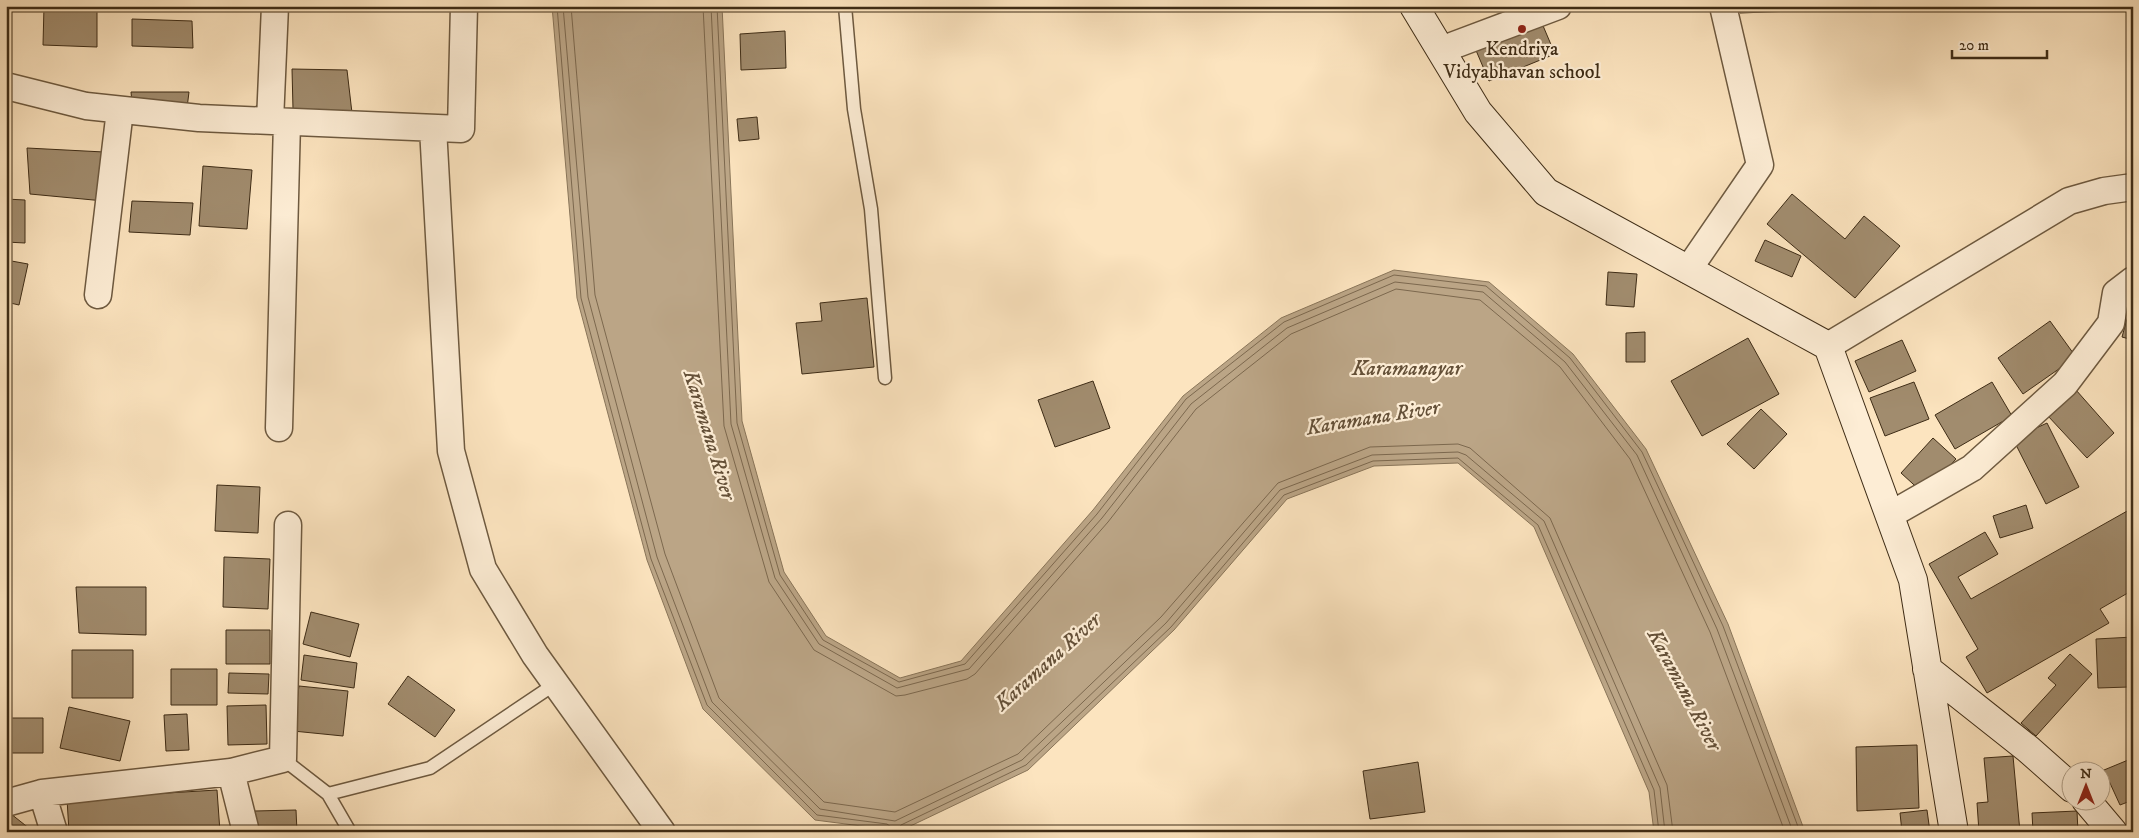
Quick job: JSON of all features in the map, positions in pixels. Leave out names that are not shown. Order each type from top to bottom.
[{"type":"main road","points":[[1414,6],[1478,112],[1546,192],[1828,346],[1913,580],[1954,832]]},
{"type":"main road","points":[[1927,669],[2028,748],[2062,779]]},
{"type":"main road","points":[[2094,810],[2113,832]]},
{"type":"street","points":[[275,6],[278,122],[279,428]]},
{"type":"street","points":[[6,86],[86,106],[199,118],[461,129],[464,6]]},
{"type":"street","points":[[1441,50],[1558,6]]},
{"type":"street","points":[[1688,270],[1760,165],[1722,6]]},
{"type":"street","points":[[98,295],[120,110]]},
{"type":"street","points":[[433,128],[452,452],[483,569],[535,656],[662,832]]},
{"type":"street","points":[[1828,346],[2069,201],[2104,191],[2133,187]]},
{"type":"street","points":[[1890,515],[1972,468],[2065,384],[2111,323],[2116,293],[2133,280]]},
{"type":"street","points":[[6,804],[42,793],[230,772],[283,758],[288,525]]},
{"type":"street","points":[[230,772],[246,832]]},
{"type":"street","points":[[42,793],[54,832]]},
{"type":"lane","points":[[844,6],[854,109],[871,209],[885,378]]},
{"type":"lane","points":[[328,794],[430,768],[555,684]]},
{"type":"lane","points":[[283,758],[328,794],[350,832]]},
{"type":"water","name":"Karamanayar","points":[[552,6],[722,6],[742,421],[784,572],[826,636],[900,678],[961,661],[1093,510],[1183,396],[1281,318],[1394,270],[1489,282],[1573,354],[1646,449],[1728,624],[1805,832],[1654,832],[1649,792],[1534,527],[1458,463],[1374,466],[1287,499],[1174,630],[1028,770],[900,831],[815,820],[703,709],[647,560],[577,298]]},
{"type":"building","points":[[44,6],[97,6],[97,47],[43,45]]},
{"type":"building","points":[[361,6],[429,6],[429,10],[361,11]]},
{"type":"building","points":[[1739,6],[1794,6],[1794,11],[1740,13]]},
{"type":"building","points":[[132,19],[192,21],[193,48],[132,46]]},
{"type":"building","points":[[1541,21],[1555,54],[1489,81],[1475,48]]},
{"type":"building","points":[[785,31],[786,68],[741,70],[740,34]]},
{"type":"building","points":[[292,69],[347,70],[352,113],[293,109]]},
{"type":"building","points":[[131,92],[189,92],[187,108],[132,103]]},
{"type":"building","points":[[757,117],[759,139],[739,141],[737,119]]},
{"type":"building","points":[[27,148],[104,152],[104,201],[30,194]]},
{"type":"building","points":[[203,166],[252,170],[247,229],[199,226]]},
{"type":"building","points":[[1792,194],[1845,239],[1864,216],[1900,246],[1855,298],[1767,224]]},
{"type":"building","points":[[6,199],[25,200],[25,243],[6,242]]},
{"type":"building","points":[[132,201],[193,203],[190,235],[129,232]]},
{"type":"building","points":[[1765,240],[1801,256],[1792,277],[1755,261]]},
{"type":"building","points":[[6,260],[28,264],[19,305],[6,302]]},
{"type":"building","points":[[1608,272],[1637,274],[1634,307],[1606,305]]},
{"type":"building","points":[[2133,297],[2133,340],[2122,337]]},
{"type":"building","points":[[867,298],[874,367],[802,374],[796,323],[822,321],[820,303]]},
{"type":"building","points":[[2050,321],[2076,357],[2023,394],[1998,358]]},
{"type":"building","points":[[1645,332],[1645,362],[1626,362],[1626,333]]},
{"type":"building","points":[[1748,338],[1779,394],[1702,436],[1671,381]]},
{"type":"building","points":[[1902,340],[1916,371],[1869,392],[1855,361]]},
{"type":"building","points":[[1093,381],[1110,428],[1055,447],[1038,400]]},
{"type":"building","points":[[1914,382],[1929,419],[1885,436],[1870,398]]},
{"type":"building","points":[[1992,382],[2012,416],[1955,449],[1935,415]]},
{"type":"building","points":[[2076,390],[2114,433],[2087,458],[2048,416]]},
{"type":"building","points":[[1761,409],[1787,434],[1754,469],[1727,444]]},
{"type":"building","points":[[2047,423],[2079,487],[2046,504],[2013,439]]},
{"type":"building","points":[[1933,438],[1956,459],[1924,494],[1901,473]]},
{"type":"building","points":[[217,485],[260,487],[258,533],[215,531]]},
{"type":"building","points":[[2026,505],[2033,528],[2000,538],[1993,516]]},
{"type":"building","points":[[2129,510],[2133,517],[2133,590],[2100,609],[2109,623],[1987,693],[1966,657],[1978,649],[1929,564],[1985,532],[1998,554],[1958,577],[1971,599]]},
{"type":"building","points":[[224,557],[270,559],[268,609],[223,607]]},
{"type":"building","points":[[76,587],[146,587],[146,635],[79,633]]},
{"type":"building","points":[[311,612],[359,624],[350,657],[303,644]]},
{"type":"building","points":[[226,630],[270,630],[270,664],[226,664]]},
{"type":"building","points":[[2133,637],[2133,728],[2130,728],[2129,687],[2098,688],[2096,639]]},
{"type":"building","points":[[72,650],[133,650],[133,698],[72,698]]},
{"type":"building","points":[[2070,654],[2092,674],[2036,736],[2021,723],[2056,685],[2048,678]]},
{"type":"building","points":[[304,655],[357,663],[354,688],[301,680]]},
{"type":"building","points":[[171,669],[217,669],[217,705],[171,705]]},
{"type":"building","points":[[229,673],[269,674],[268,694],[228,693]]},
{"type":"building","points":[[408,676],[455,710],[435,737],[388,704]]},
{"type":"building","points":[[299,686],[348,691],[343,736],[293,731]]},
{"type":"building","points":[[266,705],[267,744],[228,745],[227,706]]},
{"type":"building","points":[[69,707],[130,721],[120,761],[60,748]]},
{"type":"building","points":[[187,714],[189,750],[166,751],[164,715]]},
{"type":"building","points":[[6,718],[43,718],[43,753],[6,753]]},
{"type":"building","points":[[1917,745],[1919,808],[1857,811],[1856,747]]},
{"type":"building","points":[[2013,756],[2020,832],[1979,832],[1977,803],[1988,802],[1984,758]]},
{"type":"building","points":[[2133,758],[2133,800],[2120,805],[2112,788],[2112,767]]},
{"type":"building","points":[[1418,762],[1425,812],[1370,819],[1363,771]]},
{"type":"building","points":[[217,790],[220,832],[69,832],[67,799]]},
{"type":"building","points":[[6,810],[30,829],[30,832],[6,832]]},
{"type":"building","points":[[296,810],[297,832],[256,832],[255,811]]},
{"type":"building","points":[[1927,810],[1930,832],[1902,832],[1900,813]]},
{"type":"building","points":[[2077,811],[2078,832],[2033,832],[2032,813]]},
{"type":"building","points":[[1345,827],[1346,832],[1317,832]]},
{"type":"place","name":"Kendriya Vidyabhavan school","points":[[1522,29]]},
{"type":"water label","name":"Karamana River","points":[[1373,418]]},
{"type":"water label","name":"Karamana River","points":[[709,435]]},
{"type":"water label","name":"Karamana River","points":[[1048,662]]},
{"type":"water label","name":"Karamana River","points":[[1684,690]]}]
